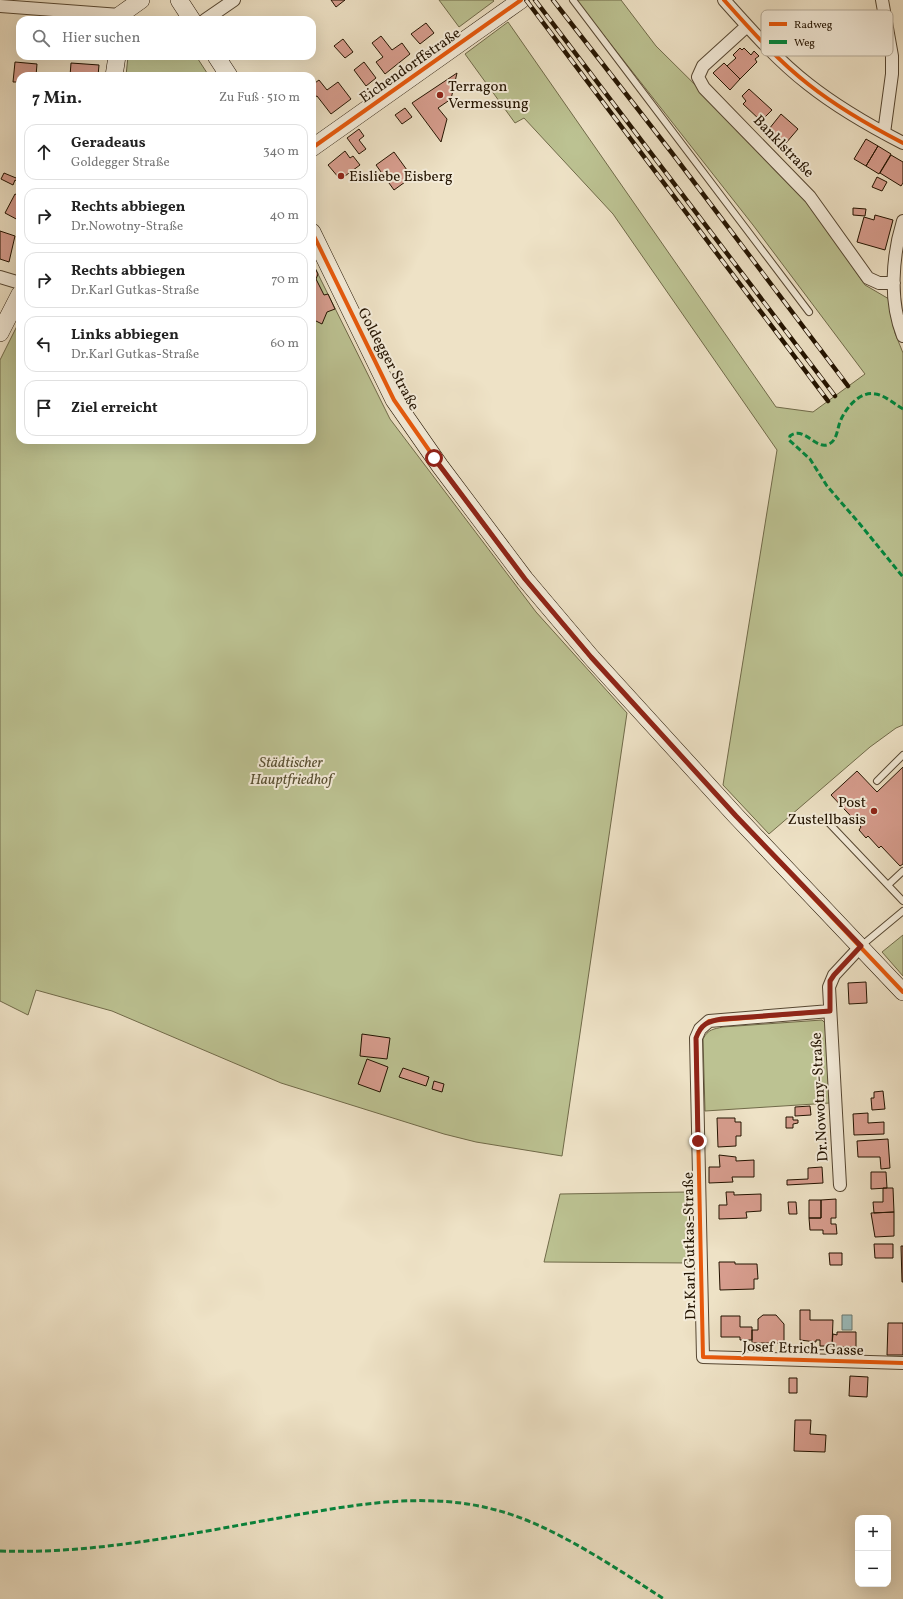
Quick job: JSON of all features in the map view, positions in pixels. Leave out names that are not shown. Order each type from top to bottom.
[{"type":"street","points":[[0,6],[120,12],[141,0]]},
{"type":"street","points":[[179,0],[189,16]]},
{"type":"street","points":[[210,16],[234,0]]},
{"type":"street","name":"Eichendorffstraße","points":[[316,145],[521,0]]},
{"type":"street","points":[[724,0],[761,40]]},
{"type":"street","points":[[882,0],[884,10]]},
{"type":"street","name":"Banklstraße","points":[[747,26],[703,66],[698,77],[704,88],[810,197],[868,278],[879,282],[894,283]]},
{"type":"street","points":[[778,56],[807,84],[840,107],[903,143]]},
{"type":"street","points":[[884,133],[892,74],[892,56]]},
{"type":"street","points":[[115,72],[116,60]]},
{"type":"street","points":[[219,60],[226,72]]},
{"type":"street","points":[[903,221],[896,250],[894,283],[896,308],[903,336]]},
{"type":"street","name":"Goldegger Straße","points":[[316,240],[394,400],[437,462],[520,573],[591,657],[720,798],[903,992]]},
{"type":"street","points":[[0,277],[16,282]]},
{"type":"street","points":[[0,333],[16,302]]},
{"type":"street","name":"Dr.Nowotny-Straße","points":[[840,1186],[830,1011],[830,981],[861,946]]},
{"type":"street","name":"Dr.Karl Gutkas-Straße","points":[[703,1358],[696,1046],[698,1033],[704,1024],[722,1019],[830,1011]]},
{"type":"street","name":"Josef Etrich-Gasse","points":[[703,1358],[903,1363]]},
{"type":"lane","points":[[573,0],[809,312]]},
{"type":"lane","points":[[877,781],[903,755]]},
{"type":"lane","points":[[826,820],[903,901]]},
{"type":"lane","points":[[888,885],[903,871]]},
{"type":"lane","points":[[861,946],[903,911]]},
{"type":"green space","points":[[439,0],[493,0],[494,1],[459,27]]},
{"type":"green space","points":[[576,0],[621,0],[656,46],[771,160],[806,199],[865,285],[889,299],[895,333],[903,353],[903,725],[896,728],[870,747],[769,834],[723,785],[777,450],[613,214],[524,118],[515,123],[465,54],[508,22],[776,407],[813,412],[865,374],[753,225]]},
{"type":"green space","points":[[128,60],[199,60],[206,72],[126,72]]},
{"type":"green space","name":"Städtischer Hauptfriedhof","points":[[316,270],[390,419],[536,612],[627,713],[562,1156],[476,1142],[444,1134],[281,1083],[112,1011],[36,990],[28,1015],[0,1001],[0,360],[16,328],[16,444],[316,444]]},
{"type":"green space","points":[[903,935],[903,976],[882,952]]},
{"type":"green space","points":[[822,1020],[825,1023],[830,1103],[705,1111],[703,1039],[709,1031],[723,1027]]},
{"type":"green space","points":[[687,1192],[689,1263],[544,1262],[560,1194]]},
{"type":"water","points":[[842,1315],[852,1315],[852,1330],[842,1330]]},
{"type":"building","points":[[331,0],[345,0],[336,7]]},
{"type":"building","points":[[426,23],[434,33],[420,44],[411,34]]},
{"type":"building","points":[[381,36],[392,50],[402,43],[410,54],[385,74],[376,62],[383,57],[372,43]]},
{"type":"building","points":[[343,39],[353,52],[345,58],[334,46]]},
{"type":"building","points":[[740,48],[742,50],[744,48],[751,55],[754,51],[759,56],[755,59],[757,62],[740,79],[727,66],[736,58],[733,55]]},
{"type":"building","points":[[15,62],[37,64],[36,72],[16,72],[16,82],[13,82]]},
{"type":"building","points":[[364,62],[376,78],[366,86],[354,70]]},
{"type":"building","points":[[71,63],[99,65],[98,72],[70,72]]},
{"type":"building","points":[[724,63],[740,79],[730,90],[713,73]]},
{"type":"building","points":[[457,73],[451,99],[438,108],[447,119],[441,142],[412,103]]},
{"type":"building","points":[[319,80],[327,90],[338,82],[351,99],[331,114],[316,96],[316,82]]},
{"type":"building","points":[[749,89],[772,110],[761,121],[743,104],[746,101],[742,96]]},
{"type":"building","points":[[405,108],[412,117],[402,124],[395,115]]},
{"type":"building","points":[[781,114],[798,129],[786,143],[769,129]]},
{"type":"building","points":[[359,129],[364,136],[359,140],[366,149],[359,154],[347,138]]},
{"type":"building","points":[[866,139],[878,146],[866,166],[854,159]]},
{"type":"building","points":[[878,146],[891,154],[879,174],[866,166]]},
{"type":"building","points":[[345,151],[350,158],[353,156],[360,165],[345,176],[343,174],[339,178],[328,165]]},
{"type":"building","points":[[394,152],[412,177],[394,190],[376,165]]},
{"type":"building","points":[[891,155],[903,162],[903,183],[901,186],[880,173]]},
{"type":"building","points":[[4,173],[16,178],[13,185],[1,179]]},
{"type":"building","points":[[877,177],[887,182],[882,191],[872,187]]},
{"type":"building","points":[[15,194],[16,194],[16,219],[5,213]]},
{"type":"building","points":[[853,208],[866,209],[865,216],[853,215]]},
{"type":"building","points":[[875,215],[893,220],[885,250],[857,242],[864,217],[874,220]]},
{"type":"building","points":[[0,231],[15,236],[9,262],[0,259]]},
{"type":"building","points":[[316,279],[324,295],[328,294],[335,309],[327,312],[322,324],[316,321]]},
{"type":"building","name":"Post Zustellbasis","points":[[903,767],[903,864],[900,866],[881,846],[879,848],[868,836],[866,838],[859,830],[861,827],[831,795],[857,771],[877,792]]},
{"type":"building","points":[[866,982],[867,1003],[849,1004],[848,983]]},
{"type":"building","points":[[362,1034],[390,1038],[387,1059],[360,1056]]},
{"type":"building","points":[[367,1059],[388,1067],[380,1092],[358,1084]]},
{"type":"building","points":[[403,1068],[429,1077],[426,1086],[399,1077]]},
{"type":"building","points":[[434,1081],[444,1084],[442,1092],[432,1089]]},
{"type":"building","points":[[883,1091],[885,1109],[872,1110],[871,1098],[874,1098],[874,1092]]},
{"type":"building","points":[[810,1106],[811,1115],[795,1116],[795,1107]]},
{"type":"building","points":[[868,1113],[868,1123],[884,1122],[884,1134],[854,1135],[853,1114]]},
{"type":"building","points":[[786,1117],[793,1117],[793,1120],[798,1120],[798,1123],[793,1124],[793,1128],[786,1128]]},
{"type":"building","points":[[717,1118],[735,1118],[735,1122],[741,1122],[741,1136],[736,1136],[736,1146],[718,1147]]},
{"type":"building","points":[[888,1139],[890,1168],[881,1169],[880,1157],[858,1157],[857,1141]]},
{"type":"building","points":[[719,1155],[736,1157],[736,1161],[754,1160],[754,1177],[732,1177],[733,1182],[709,1183],[709,1167],[720,1167]]},
{"type":"building","points":[[822,1167],[823,1183],[787,1185],[787,1180],[808,1179],[808,1168]]},
{"type":"building","points":[[871,1172],[886,1172],[887,1188],[871,1189]]},
{"type":"building","points":[[883,1188],[893,1188],[894,1212],[874,1213],[873,1202],[883,1202]]},
{"type":"building","points":[[726,1192],[734,1192],[734,1195],[761,1194],[761,1211],[746,1212],[747,1218],[719,1219],[719,1205],[727,1205]]},
{"type":"building","points":[[836,1199],[836,1218],[831,1218],[831,1224],[836,1224],[837,1234],[823,1234],[823,1230],[810,1230],[809,1218],[821,1218],[821,1200]]},
{"type":"building","points":[[809,1200],[821,1200],[821,1218],[809,1218]]},
{"type":"building","points":[[788,1202],[796,1202],[797,1214],[789,1214]]},
{"type":"building","points":[[894,1212],[894,1236],[875,1237],[871,1213]]},
{"type":"building","points":[[874,1244],[893,1244],[893,1258],[875,1258]]},
{"type":"building","points":[[901,1246],[903,1246],[903,1282],[902,1282]]},
{"type":"building","points":[[829,1253],[842,1253],[842,1265],[830,1265]]},
{"type":"building","points":[[719,1262],[757,1264],[758,1279],[754,1279],[754,1289],[720,1290]]},
{"type":"building","points":[[800,1310],[810,1310],[810,1320],[833,1320],[832,1346],[820,1346],[820,1340],[816,1340],[816,1342],[800,1340]]},
{"type":"building","points":[[763,1315],[776,1315],[784,1324],[784,1343],[752,1343],[752,1330],[758,1330],[758,1319]]},
{"type":"building","points":[[721,1316],[740,1316],[740,1327],[752,1327],[752,1340],[740,1340],[740,1337],[721,1337]]},
{"type":"building","points":[[888,1323],[903,1323],[903,1355],[887,1355]]},
{"type":"building","points":[[837,1332],[856,1332],[856,1347],[836,1347],[836,1344],[832,1344],[833,1334],[837,1335]]},
{"type":"building","points":[[850,1376],[868,1377],[867,1397],[849,1396]]},
{"type":"building","points":[[789,1378],[797,1378],[797,1393],[789,1393]]},
{"type":"building","points":[[795,1420],[811,1420],[810,1434],[826,1435],[825,1452],[794,1451]]},
{"type":"railway","points":[[526,0],[828,401]]},
{"type":"railway","points":[[535,0],[835,396]]},
{"type":"railway","points":[[553,0],[672,153],[848,386]]},
{"type":"marked path","points":[[903,409],[880,395],[864,395],[858,398],[848,408],[841,419],[836,436],[831,443],[824,445],[819,444],[805,436],[795,433],[790,436],[789,440],[810,459],[827,486],[903,577]]},
{"type":"marked path","points":[[0,1551],[66,1550],[99,1547],[197,1533],[349,1506],[408,1501],[438,1501],[467,1504],[496,1510],[539,1525],[583,1548],[664,1599]]},
{"type":"cycle path","points":[[316,145],[521,0]]},
{"type":"cycle path","points":[[724,0],[761,40]]},
{"type":"cycle path","points":[[776,56],[830,101],[903,143]]},
{"type":"cycle path","points":[[316,240],[394,400],[440,466],[525,579],[591,657],[736,816],[903,992]]},
{"type":"cycle path","points":[[830,1011],[709,1021],[700,1029],[696,1038],[703,1357],[903,1363]]},
{"type":"place","name":"Terragon Vermessung","points":[[440,95]]},
{"type":"place","name":"Eisliebe Eisberg","points":[[341,176]]},
{"type":"place","name":"Post Zustellbasis","points":[[874,811]]},
{"type":"route","points":[[434,458],[525,579],[556,617],[736,816],[861,946],[830,981],[830,1011],[722,1019],[709,1021],[704,1024],[696,1038],[698,1141]]}]
